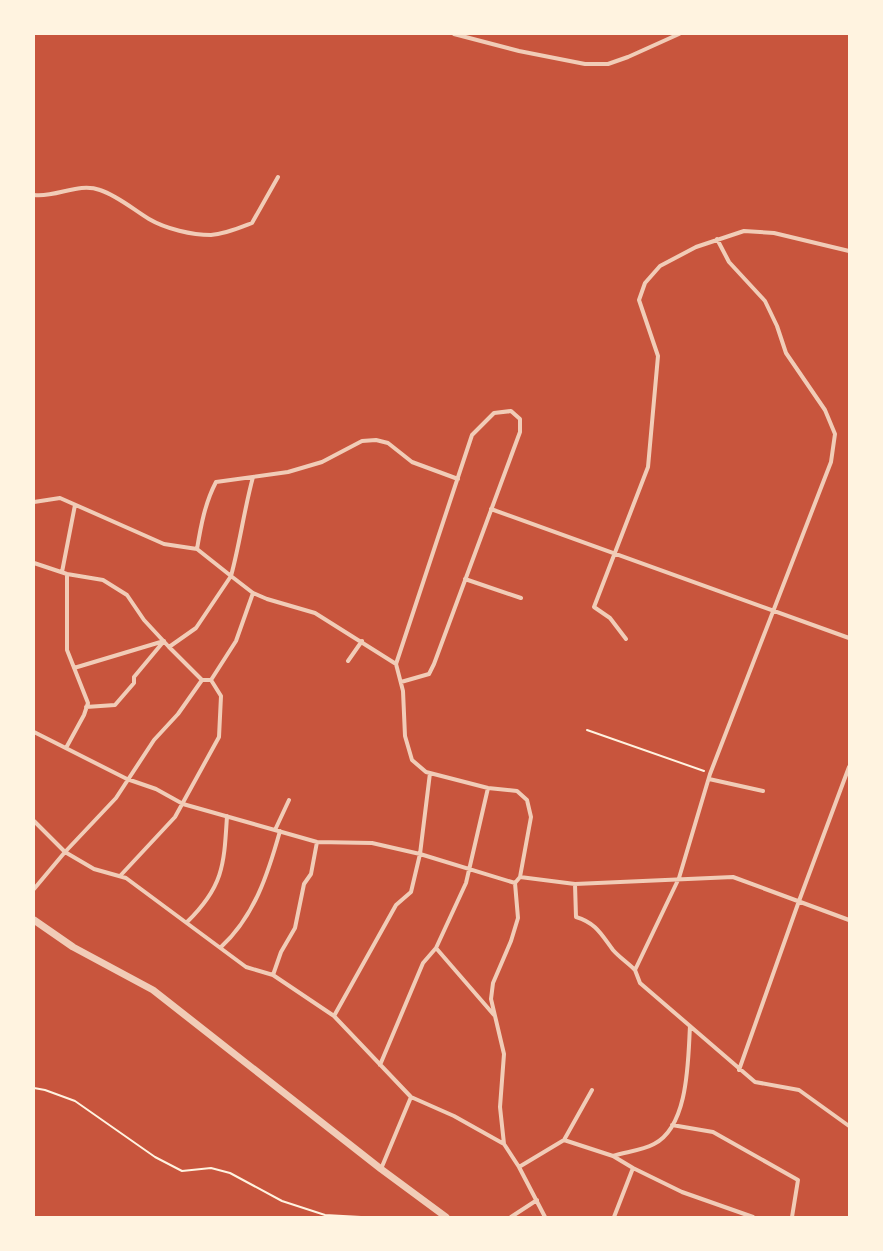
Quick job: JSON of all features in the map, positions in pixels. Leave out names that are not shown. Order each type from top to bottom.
[{"type":"street","points":[[454,34],[519,51],[585,64],[608,64],[679,34]]},
{"type":"street","points":[[34,195],[41,196],[72,189],[99,189],[152,221],[190,233],[212,235],[252,223],[278,177]]},
{"type":"street","points":[[626,639],[610,618],[594,607],[648,467],[658,356],[639,300],[644,283],[660,266],[696,246],[744,231],[774,233],[849,251]]},
{"type":"street","points":[[635,970],[679,878],[710,774],[831,462],[835,434],[825,410],[786,353],[777,326],[765,301],[729,262],[717,239]]},
{"type":"street","points":[[401,682],[429,674],[520,432],[520,419],[510,412],[494,414],[472,435],[396,664],[401,682],[404,691],[405,736],[412,760],[426,772],[488,788],[517,791],[527,800],[532,817],[520,878],[516,883],[518,918],[511,941],[493,983],[491,999],[504,1054],[500,1107],[504,1144],[519,1167],[545,1217]]},
{"type":"street","points":[[197,549],[201,524],[209,495],[216,482],[288,472],[322,462],[362,442],[376,440],[388,443],[412,462],[458,479]]},
{"type":"street","points":[[169,647],[196,628],[231,576],[240,540],[245,506],[253,477]]},
{"type":"street","points":[[34,502],[60,498],[164,544],[197,549],[253,593],[267,599],[315,613],[362,641],[396,664]]},
{"type":"street","points":[[62,572],[75,505]]},
{"type":"street","points":[[491,509],[772,612],[849,638]]},
{"type":"street","points":[[34,563],[67,574],[103,580],[127,595],[144,620],[169,647],[202,680],[211,680]]},
{"type":"street","points":[[66,748],[84,715],[88,703],[68,650],[67,574]]},
{"type":"street","points":[[465,579],[521,598]]},
{"type":"street","points":[[211,680],[236,641],[253,593]]},
{"type":"street","points":[[74,668],[164,641]]},
{"type":"street","points":[[86,707],[115,705],[134,683],[134,677],[164,641]]},
{"type":"street","points":[[348,660],[362,641]]},
{"type":"street","points":[[34,889],[64,852],[116,798],[154,740],[178,714],[202,680]]},
{"type":"street","points":[[120,876],[163,832],[183,804],[219,737],[221,696],[211,680]]},
{"type":"street","points":[[34,732],[128,779],[156,789],[183,804],[317,842],[372,843],[420,854],[516,883]]},
{"type":"street","points":[[739,1070],[798,901],[849,767]]},
{"type":"street","points":[[334,1016],[396,905],[411,892],[420,854],[430,773]]},
{"type":"street","points":[[709,779],[763,791]]},
{"type":"street","points":[[380,1065],[424,963],[436,948],[466,883],[488,788]]},
{"type":"street","points":[[275,830],[289,800]]},
{"type":"street","points":[[187,922],[203,907],[220,878],[225,849],[227,816]]},
{"type":"street","points":[[34,821],[64,852],[94,869],[126,878],[246,967],[273,975],[334,1016],[411,1097],[454,1116],[504,1144]]},
{"type":"street","points":[[220,947],[232,937],[247,917],[268,874],[280,831]]},
{"type":"street","points":[[273,975],[281,952],[295,928],[304,884],[311,874],[317,842]]},
{"type":"street","points":[[520,878],[575,884],[679,878],[733,877],[849,920]]},
{"type":"street","points":[[575,884],[576,917],[588,920],[604,935],[614,951],[635,970],[640,983],[739,1070],[755,1082],[799,1090],[849,1126]]},
{"type":"street","points":[[34,920],[73,947],[153,990],[381,1169],[446,1217]]},
{"type":"street","points":[[436,948],[494,1016]]},
{"type":"street","points":[[613,1156],[655,1144],[670,1130],[683,1101],[688,1069],[690,1026]]},
{"type":"street","points":[[519,1167],[564,1140],[592,1090]]},
{"type":"street","points":[[381,1169],[411,1097]]},
{"type":"street","points":[[672,1125],[713,1132],[798,1180],[792,1217]]},
{"type":"street","points":[[564,1140],[613,1156],[682,1192],[753,1217]]},
{"type":"street","points":[[614,1217],[628,1179],[634,1168]]},
{"type":"street","points":[[511,1217],[537,1200]]},
{"type":"path","points":[[587,730],[710,774]]},
{"type":"path","points":[[34,1088],[45,1090],[75,1101],[155,1157],[182,1171],[211,1168],[230,1173],[282,1201],[325,1215],[361,1217]]}]
